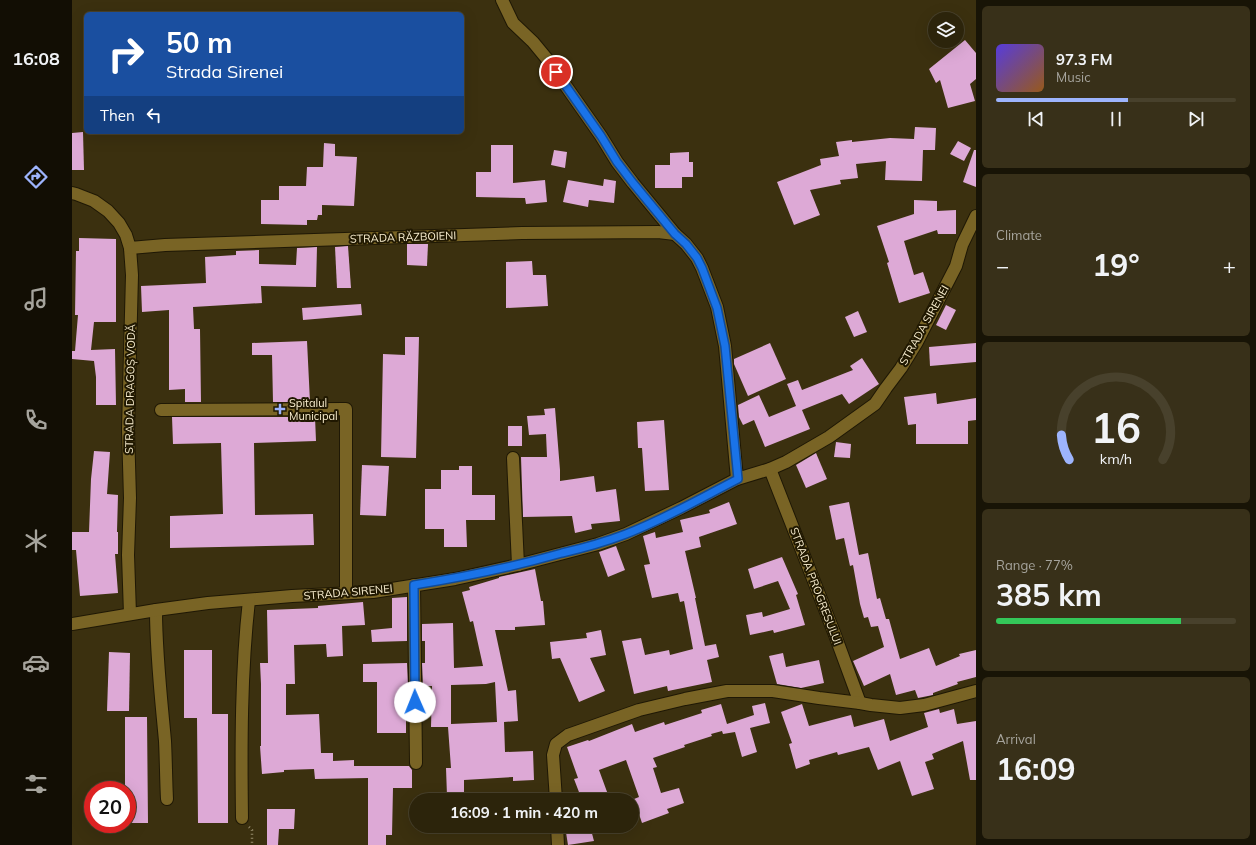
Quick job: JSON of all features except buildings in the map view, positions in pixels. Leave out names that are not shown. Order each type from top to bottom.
[{"type":"street","points":[[502,0],[513,23],[533,42],[547,59],[601,136],[617,162],[675,234],[686,244],[697,258],[702,268],[717,308],[725,346],[738,479]]},
{"type":"street","name":"STRADA DRAGOȘ VODĂ","points":[[72,194],[76,194],[94,201],[108,211],[119,223],[126,235],[130,248],[132,275],[128,430],[130,498],[128,555],[130,614]]},
{"type":"street","name":"STRADA SIRENEI","points":[[72,624],[208,603],[373,592],[455,579],[518,565],[598,544],[626,534],[738,479],[770,469],[786,462],[823,441],[875,404],[901,368],[917,342],[956,266],[962,245],[976,216]]},
{"type":"street","name":"STRADA RĂZBOIENI","points":[[130,248],[173,245],[538,233],[658,232],[675,234]]},
{"type":"street","points":[[160,410],[346,408],[346,593]]},
{"type":"street","points":[[513,458],[518,565]]},
{"type":"street","name":"STRADA PROGRESULUI","points":[[770,469],[860,702]]},
{"type":"street","points":[[414,585],[416,763]]},
{"type":"street","points":[[242,818],[245,634],[249,600]]},
{"type":"street","points":[[156,610],[158,674],[165,742],[167,799]]},
{"type":"street","points":[[556,793],[553,755],[556,744],[568,735],[639,710],[727,690],[773,691],[900,708],[924,705],[976,691]]},
{"type":"street","points":[[557,833],[558,845]]},
{"type":"path","points":[[242,818],[252,830],[252,845]]},
{"type":"place","name":"Spitalul Municipal","points":[[280,409]]},
{"type":"route","points":[[415,702],[414,585],[455,579],[518,565],[598,544],[654,522],[738,479],[725,346],[717,308],[702,268],[697,258],[686,244],[675,234],[617,162],[601,136],[556,72]]}]
